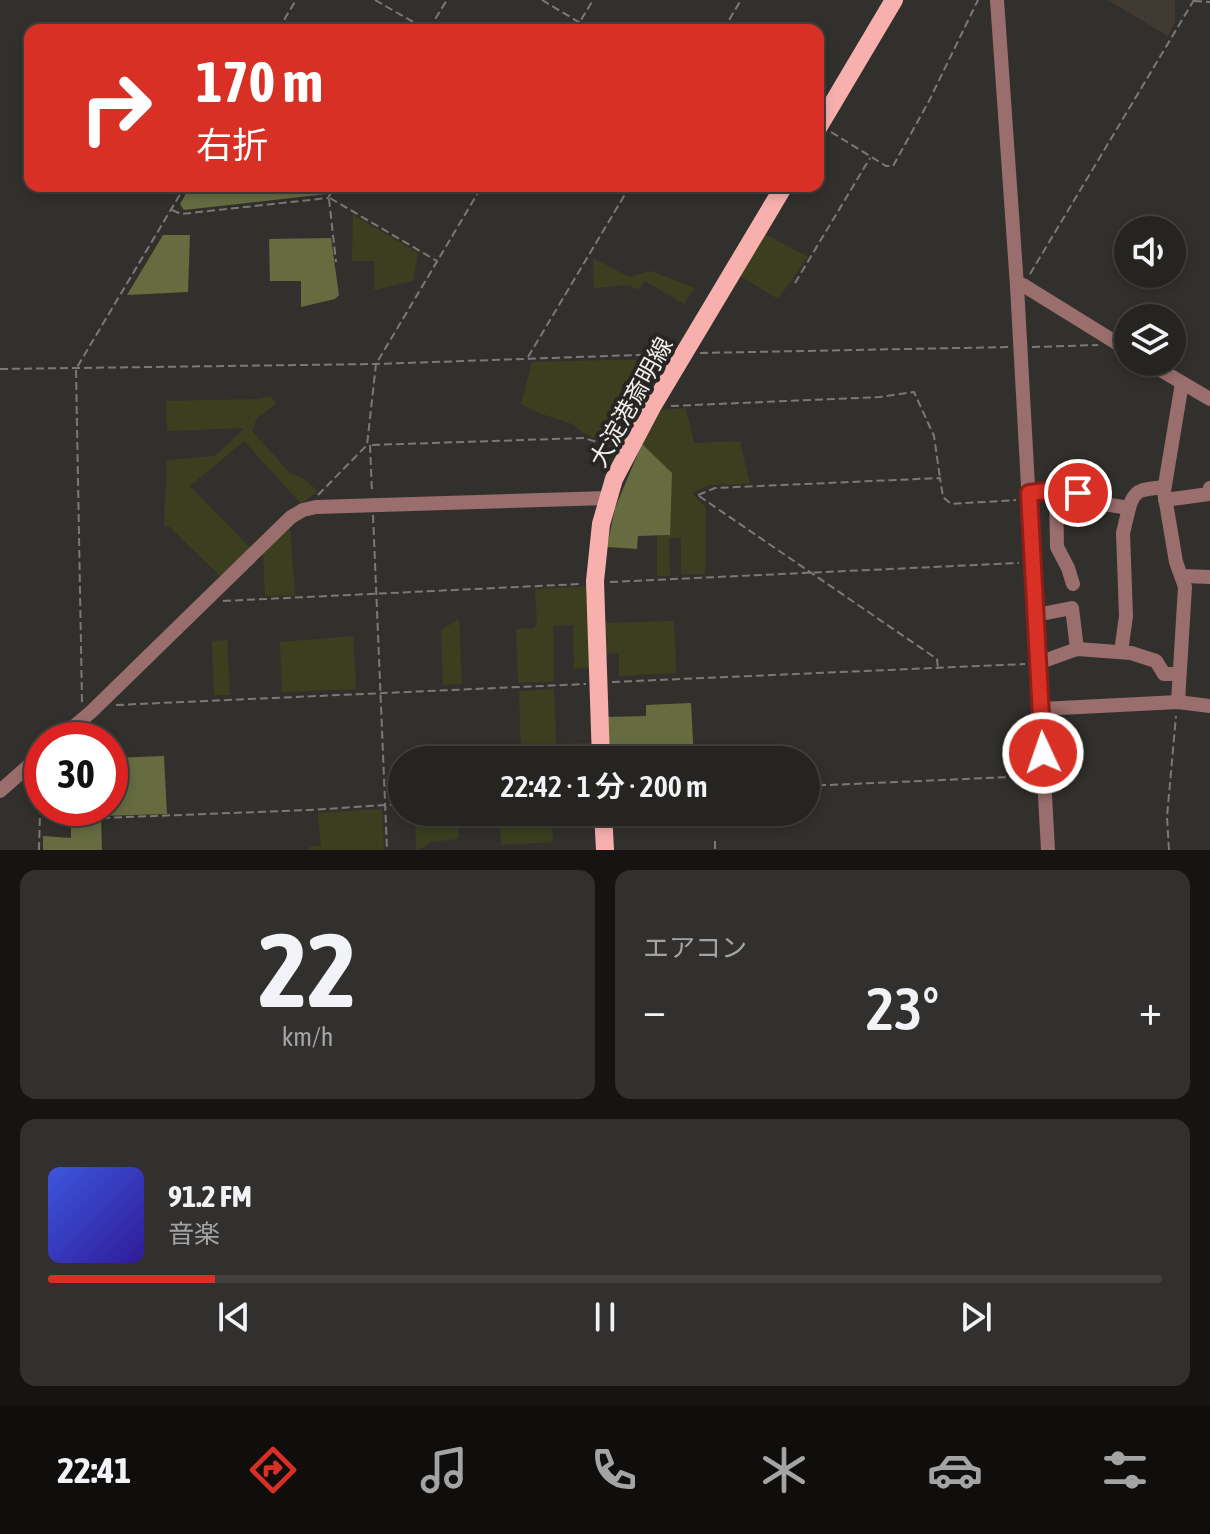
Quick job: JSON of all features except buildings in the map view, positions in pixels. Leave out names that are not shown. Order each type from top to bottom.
[{"type":"main road","points":[[824,119],[894,0]]},
{"type":"main road","name":"大淀港斎明線","points":[[600,746],[596,583],[599,541],[608,498],[627,452],[652,407],[780,192]]},
{"type":"main road","points":[[604,826],[605,850]]},
{"type":"street","points":[[997,0],[1020,286],[1020,347],[1048,850]]},
{"type":"street","points":[[1020,286],[1114,343]]},
{"type":"street","points":[[1170,376],[1210,399]]},
{"type":"street","points":[[1178,702],[1185,587],[1176,562],[1164,493],[1182,383]]},
{"type":"street","points":[[1029,496],[1063,489],[1078,493],[1091,502],[1129,508]]},
{"type":"street","points":[[1056,490],[1057,547],[1073,584]]},
{"type":"street","points":[[1121,652],[1126,616],[1123,533],[1132,496],[1138,491],[1209,494],[1210,490]]},
{"type":"street","points":[[79,722],[291,517],[303,510],[316,507],[608,498]]},
{"type":"street","points":[[1183,576],[1210,577]]},
{"type":"street","points":[[1036,615],[1072,608],[1077,649]]},
{"type":"street","points":[[1038,663],[1077,649],[1121,652],[1156,661],[1164,674],[1179,674]]},
{"type":"street","points":[[1041,709],[1178,702],[1210,706]]},
{"type":"street","points":[[0,791],[24,770]]},
{"type":"path","points":[[282,24],[296,0]]},
{"type":"path","points":[[375,0],[417,24]]},
{"type":"path","points":[[432,24],[447,0]]},
{"type":"path","points":[[542,0],[583,24]]},
{"type":"path","points":[[580,22],[593,0]]},
{"type":"path","points":[[727,24],[741,0]]},
{"type":"path","points":[[824,130],[886,166],[893,166],[929,101],[978,0]]},
{"type":"path","points":[[1020,286],[1194,0],[1210,2]]},
{"type":"path","points":[[795,283],[871,157]]},
{"type":"path","points":[[82,719],[76,369],[181,192]]},
{"type":"path","points":[[332,192],[328,198],[336,262]]},
{"type":"path","points":[[387,850],[368,445],[376,364],[478,192]]},
{"type":"path","points":[[527,358],[626,192]]},
{"type":"path","points":[[171,209],[181,214],[328,198],[437,261]]},
{"type":"path","points":[[0,369],[376,364],[684,353],[1114,348]]},
{"type":"path","points":[[652,407],[880,397],[914,392],[934,436],[943,497],[951,504],[1029,496]]},
{"type":"path","points":[[303,510],[368,445],[584,438],[627,452]]},
{"type":"path","points":[[938,668],[937,659],[698,495],[715,488],[940,478]]},
{"type":"path","points":[[211,596],[218,601],[1033,562]]},
{"type":"path","points":[[100,703],[115,705],[1038,663]]},
{"type":"path","points":[[1169,850],[1167,817],[1178,702]]},
{"type":"path","points":[[820,785],[1044,776]]},
{"type":"path","points":[[128,817],[388,805]]},
{"type":"path","points":[[39,850],[40,826]]},
{"type":"path","points":[[715,841],[715,850]]},
{"type":"shaded area","points":[[1108,0],[1175,0],[1175,22],[1168,36]]},
{"type":"green space","points":[[187,192],[328,192],[184,210],[180,204]]},
{"type":"green space","points":[[353,215],[418,253],[413,281],[374,290],[374,261],[352,261]]},
{"type":"green space","points":[[765,234],[808,257],[778,299],[740,276]]},
{"type":"green space","points":[[163,235],[190,235],[188,292],[127,295]]},
{"type":"green space","points":[[331,238],[339,295],[335,299],[301,307],[301,281],[270,281],[269,239]]},
{"type":"green space","points":[[593,258],[629,277],[651,271],[694,288],[684,304],[645,281],[638,290],[629,285],[594,288]]},
{"type":"green space","points":[[646,360],[624,394],[646,405],[619,447],[521,404],[532,362]]},
{"type":"green space","points":[[271,396],[276,404],[257,418],[252,431],[291,474],[303,478],[318,491],[301,504],[244,441],[190,486],[250,548],[220,576],[170,527],[164,525],[167,460],[215,456],[244,428],[167,431],[166,401]]},
{"type":"green space","points":[[686,408],[694,443],[740,441],[750,484],[709,485],[692,493],[706,508],[705,574],[681,574],[681,538],[669,538],[670,576],[657,576],[657,536],[669,535],[642,444],[661,410]]},
{"type":"green space","points":[[642,444],[672,473],[670,535],[638,536],[637,549],[607,547],[615,508]]},
{"type":"green space","points":[[290,528],[295,595],[265,596],[263,553]]},
{"type":"green space","points":[[590,586],[591,667],[574,669],[573,625],[553,626],[554,681],[518,683],[516,629],[533,628],[537,624],[535,589]]},
{"type":"green space","points":[[459,619],[462,684],[443,685],[441,630]]},
{"type":"green space","points":[[674,621],[676,673],[619,676],[619,653],[604,654],[604,623]]},
{"type":"green space","points":[[353,636],[356,689],[282,692],[280,642]]},
{"type":"green space","points":[[227,640],[230,695],[214,695],[212,641]]},
{"type":"green space","points":[[554,689],[556,744],[594,743],[594,746],[521,746],[519,691]]},
{"type":"green space","points":[[691,703],[693,746],[608,746],[607,717],[646,716],[646,705]]},
{"type":"green space","points":[[164,756],[167,814],[128,815],[128,757]]},
{"type":"green space","points":[[382,809],[384,850],[309,850],[309,847],[321,845],[318,813]]},
{"type":"green space","points":[[71,826],[101,826],[102,850],[43,850],[43,836],[71,838]]},
{"type":"green space","points":[[415,826],[459,826],[459,839],[431,842],[416,850]]},
{"type":"green space","points":[[500,826],[552,826],[553,842],[501,845]]},
{"type":"route","points":[[1043,753],[1029,493],[1063,489],[1078,493]]}]
